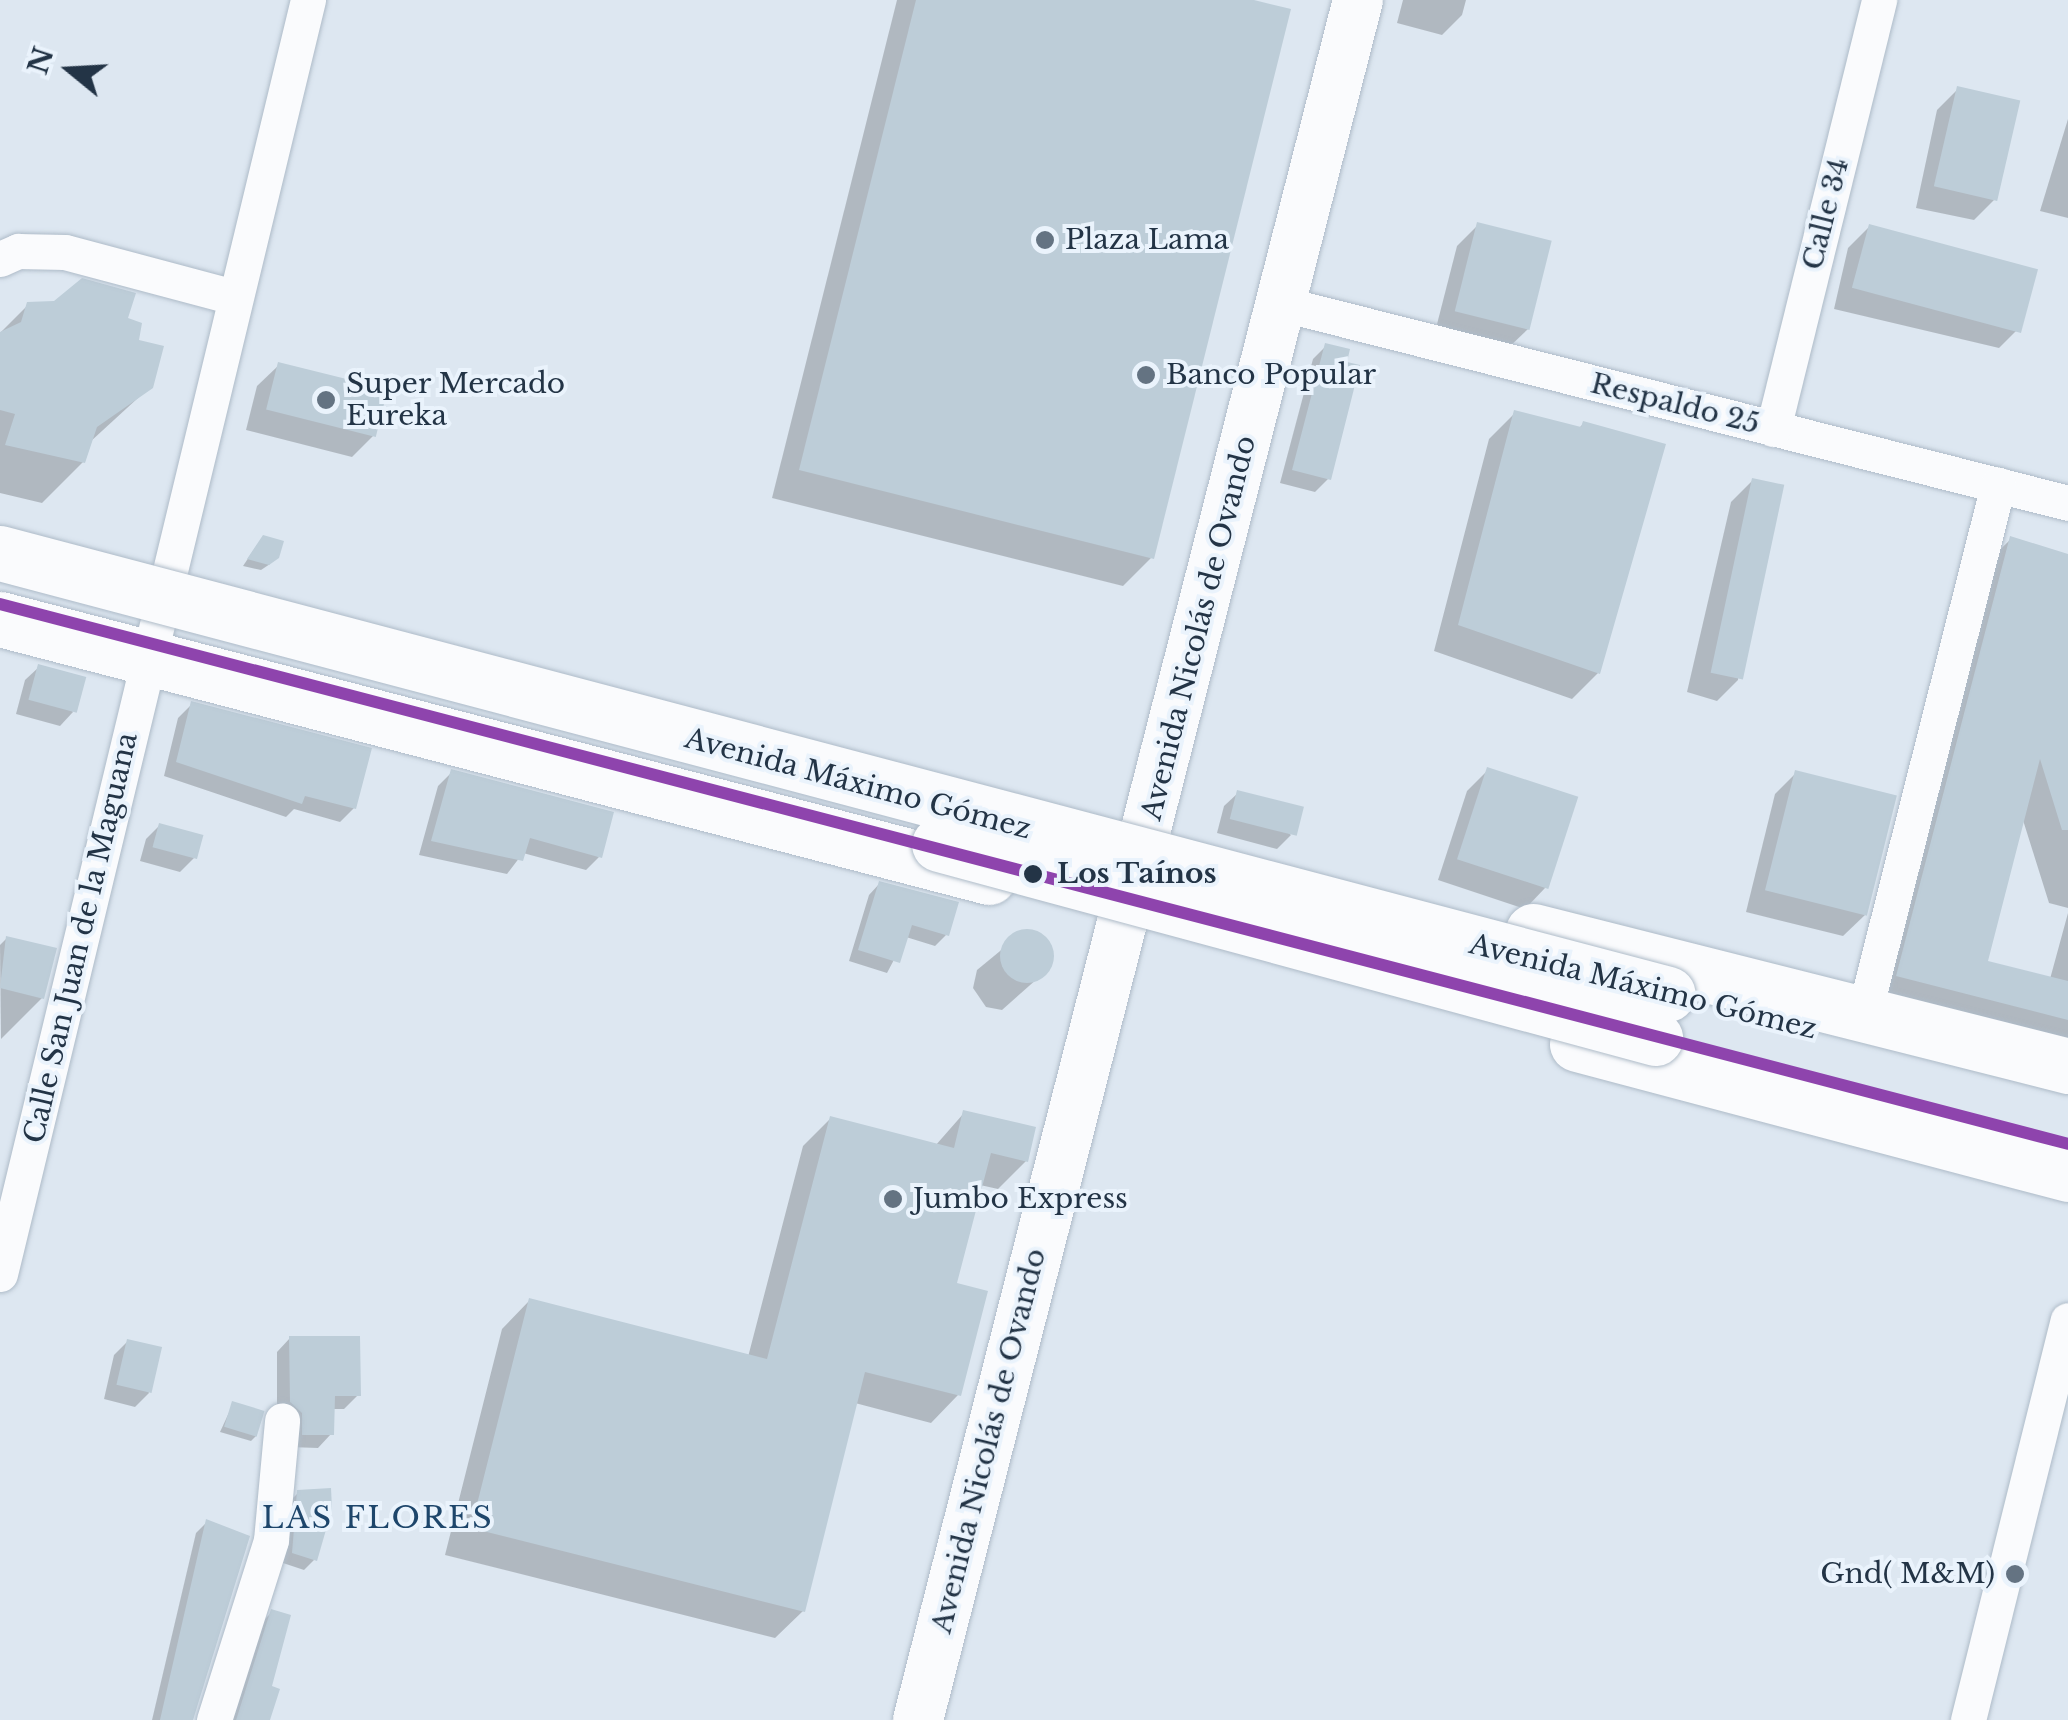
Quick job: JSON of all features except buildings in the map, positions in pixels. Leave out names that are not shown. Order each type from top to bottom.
[{"type":"main road","name":"Avenida Nicolás de Ovando","points":[[918,1720],[1358,0]]},
{"type":"main road","points":[[0,538],[167,584],[2068,1066]]},
{"type":"main road","name":"Avenida Máximo Gómez","points":[[0,553],[646,729],[1662,1016],[2068,1140]]},
{"type":"main road","name":"Avenida Máximo Gómez","points":[[0,590],[1662,1016],[2068,1094]]},
{"type":"main road","points":[[0,620],[1122,912],[1689,1076],[2068,1174]]},
{"type":"street","points":[[167,584],[308,0]]},
{"type":"street","name":"Calle 34","points":[[1773,428],[1879,0]]},
{"type":"street","points":[[0,259],[18,251],[65,252],[234,296]]},
{"type":"street","name":"Respaldo 25","points":[[1282,304],[2068,503]]},
{"type":"street","points":[[1864,1014],[1998,485]]},
{"type":"street","name":"Calle San Juan de la Maguana","points":[[3,1253],[167,584]]},
{"type":"street","points":[[1968,1720],[2068,1320]]},
{"type":"street","points":[[214,1720],[271,1540],[282,1421]]},
{"type":"transit line","points":[[0,604],[2068,1144]]},
{"type":"place","name":"Plaza Lama","points":[[1045,240]]},
{"type":"place","name":"Banco Popular","points":[[1146,375]]},
{"type":"place","name":"Super Mercado Eureka","points":[[326,400]]},
{"type":"place","name":"Los Taínos","points":[[1033,874]]},
{"type":"place","name":"Jumbo Express","points":[[893,1199]]},
{"type":"place","name":"Gnd( M&M)","points":[[2015,1574]]},
{"type":"district","name":"LAS FLORES","points":[[378,1518]]}]
